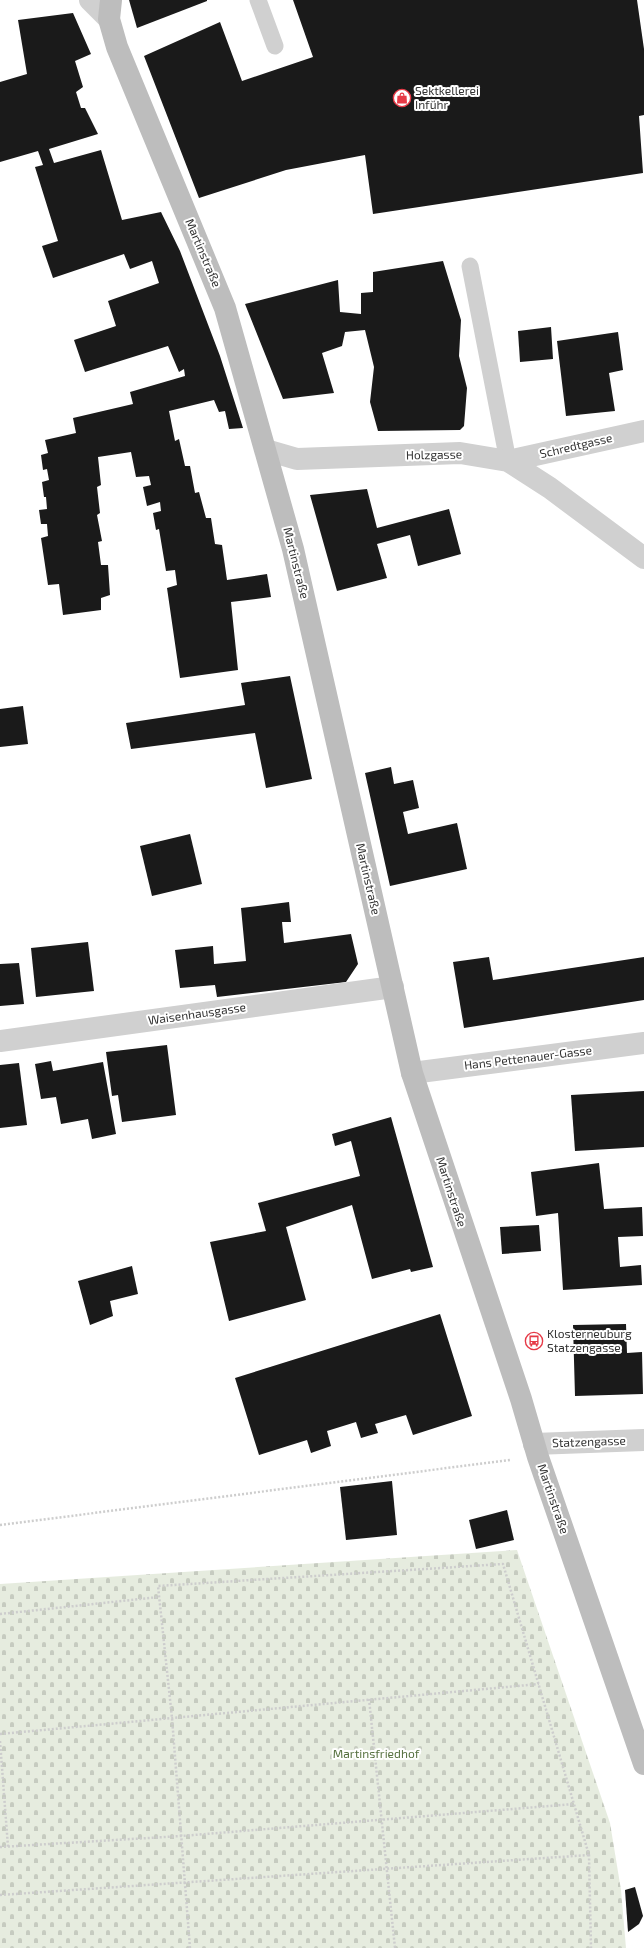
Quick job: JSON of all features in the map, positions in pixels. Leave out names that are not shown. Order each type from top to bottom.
[{"type":"main road","name":"Martinstraße","points":[[110,9],[122,63],[225,308],[293,549],[412,1073],[536,1451],[644,1764]]},
{"type":"street","name":"Martinstraße","points":[[90,0],[110,9]]},
{"type":"street","name":"Schredtgasse","points":[[508,461],[644,431]]},
{"type":"street","name":"Holzgasse","points":[[266,450],[297,459],[460,453],[508,461],[550,488],[644,558]]},
{"type":"street","name":"Waisenhausgasse","points":[[0,1041],[393,987]]},
{"type":"street","name":"Hans Pettenauer-Gasse","points":[[412,1073],[644,1043]]},
{"type":"street","name":"Statzengasse","points":[[536,1451],[644,1440]]},
{"type":"lane","points":[[258,0],[275,46]]},
{"type":"lane","points":[[470,266],[508,461]]},
{"type":"path","points":[[0,1525],[536,1451]]},
{"type":"path","points":[[190,1948],[172,1718],[158,1586],[503,1564],[589,1855],[591,1948]]},
{"type":"path","points":[[0,1614],[159,1597]]},
{"type":"path","points":[[0,1734],[538,1684]]},
{"type":"path","points":[[369,1699],[386,1869],[396,1948]]},
{"type":"path","points":[[0,1741],[8,1846]]},
{"type":"path","points":[[0,1847],[181,1836],[574,1804]]},
{"type":"path","points":[[0,1895],[589,1855]]},
{"type":"green space","name":"Martinsfriedhof","points":[[517,1550],[610,1823],[621,1890],[626,1948],[0,1948],[0,1584]]},
{"type":"building","points":[[129,0],[207,0],[207,1],[137,28]]},
{"type":"building","name":"Sektkellerei Inführ","points":[[293,0],[637,0],[644,49],[644,115],[639,116],[643,173],[373,214],[365,155],[286,170],[199,198],[144,56],[220,22],[242,81],[313,57]]},
{"type":"building","points":[[73,13],[91,54],[75,61],[83,87],[76,92],[81,108],[85,108],[98,134],[49,149],[54,163],[101,150],[122,220],[161,212],[180,251],[220,356],[243,428],[229,429],[225,411],[219,412],[214,400],[169,411],[175,441],[179,439],[185,466],[190,466],[195,493],[199,492],[206,518],[211,518],[215,544],[222,545],[227,580],[267,574],[271,597],[231,602],[238,670],[180,678],[167,588],[177,585],[175,570],[166,571],[159,529],[156,530],[153,513],[161,511],[160,502],[147,506],[143,487],[151,485],[149,476],[136,477],[131,452],[98,457],[101,485],[97,487],[100,513],[97,515],[102,541],[98,542],[101,565],[108,565],[110,595],[101,598],[101,610],[63,615],[59,584],[48,585],[41,538],[48,536],[47,524],[41,524],[39,510],[47,509],[46,497],[44,497],[42,482],[49,480],[47,469],[43,470],[41,455],[48,453],[45,440],[76,433],[73,418],[133,404],[130,392],[185,376],[184,369],[179,372],[168,346],[85,372],[74,340],[116,326],[108,301],[159,283],[152,261],[130,269],[124,254],[53,278],[42,246],[58,241],[35,167],[43,165],[38,151],[0,162],[0,82],[27,74],[18,20]]},
{"type":"building","points":[[443,261],[461,320],[459,356],[467,388],[464,426],[460,430],[378,431],[370,402],[374,367],[365,330],[345,332],[342,346],[322,353],[334,393],[283,399],[245,304],[338,280],[340,312],[361,314],[361,293],[373,292],[373,272]]},
{"type":"building","points":[[551,327],[553,359],[520,362],[518,331]]},
{"type":"building","points":[[618,332],[623,370],[609,373],[615,411],[566,416],[557,341]]},
{"type":"building","points":[[367,489],[377,528],[449,509],[461,554],[418,566],[410,535],[377,544],[387,578],[337,591],[310,495]]},
{"type":"building","points":[[290,676],[312,779],[266,788],[255,733],[131,749],[126,723],[245,705],[241,683]]},
{"type":"building","points":[[23,706],[28,744],[0,747],[0,709]]},
{"type":"building","points":[[391,767],[394,784],[413,780],[419,808],[403,812],[408,834],[457,823],[467,869],[390,886],[365,773]]},
{"type":"building","points":[[190,834],[202,884],[152,896],[140,846]]},
{"type":"building","points":[[289,902],[291,922],[282,922],[284,943],[351,934],[358,964],[346,982],[217,997],[215,985],[180,988],[175,950],[213,946],[214,964],[246,961],[241,908]]},
{"type":"building","points":[[88,942],[94,991],[36,997],[31,948]]},
{"type":"building","points":[[489,957],[493,980],[644,957],[644,1000],[464,1028],[453,962]]},
{"type":"building","points":[[19,963],[24,1004],[0,1006],[0,964]]},
{"type":"building","points":[[167,1045],[176,1115],[122,1122],[118,1095],[112,1096],[106,1052]]},
{"type":"building","points":[[51,1061],[53,1071],[103,1062],[116,1134],[92,1139],[88,1119],[61,1124],[56,1097],[41,1099],[35,1064]]},
{"type":"building","points":[[19,1063],[27,1125],[0,1128],[0,1065]]},
{"type":"building","points":[[644,1091],[644,1147],[575,1151],[571,1095]]},
{"type":"building","points":[[391,1117],[433,1267],[411,1272],[410,1269],[372,1279],[352,1205],[286,1227],[306,1300],[229,1321],[210,1242],[266,1231],[258,1203],[360,1176],[351,1141],[335,1146],[332,1134]]},
{"type":"building","points":[[599,1163],[604,1209],[642,1207],[643,1236],[618,1237],[620,1267],[641,1265],[642,1285],[563,1290],[558,1213],[536,1216],[531,1172]]},
{"type":"building","points":[[539,1225],[541,1251],[502,1254],[500,1227]]},
{"type":"building","points":[[132,1266],[138,1294],[110,1301],[113,1316],[90,1325],[78,1281]]},
{"type":"building","points":[[440,1314],[472,1416],[413,1435],[406,1415],[375,1424],[378,1433],[361,1438],[356,1422],[327,1431],[331,1446],[311,1453],[307,1440],[259,1455],[235,1378]]},
{"type":"building","points":[[626,1324],[627,1353],[642,1352],[643,1394],[575,1396],[573,1325]]},
{"type":"building","points":[[392,1481],[397,1535],[346,1540],[340,1487]]},
{"type":"building","points":[[507,1510],[514,1540],[476,1549],[469,1520]]},
{"type":"building","points":[[635,1887],[643,1916],[639,1924],[628,1932],[625,1890]]},
{"type":"place","name":"Sektkellerei Inführ","points":[[402,98]]},
{"type":"place","name":"Klosterneuburg Statzengasse","points":[[534,1341]]}]
